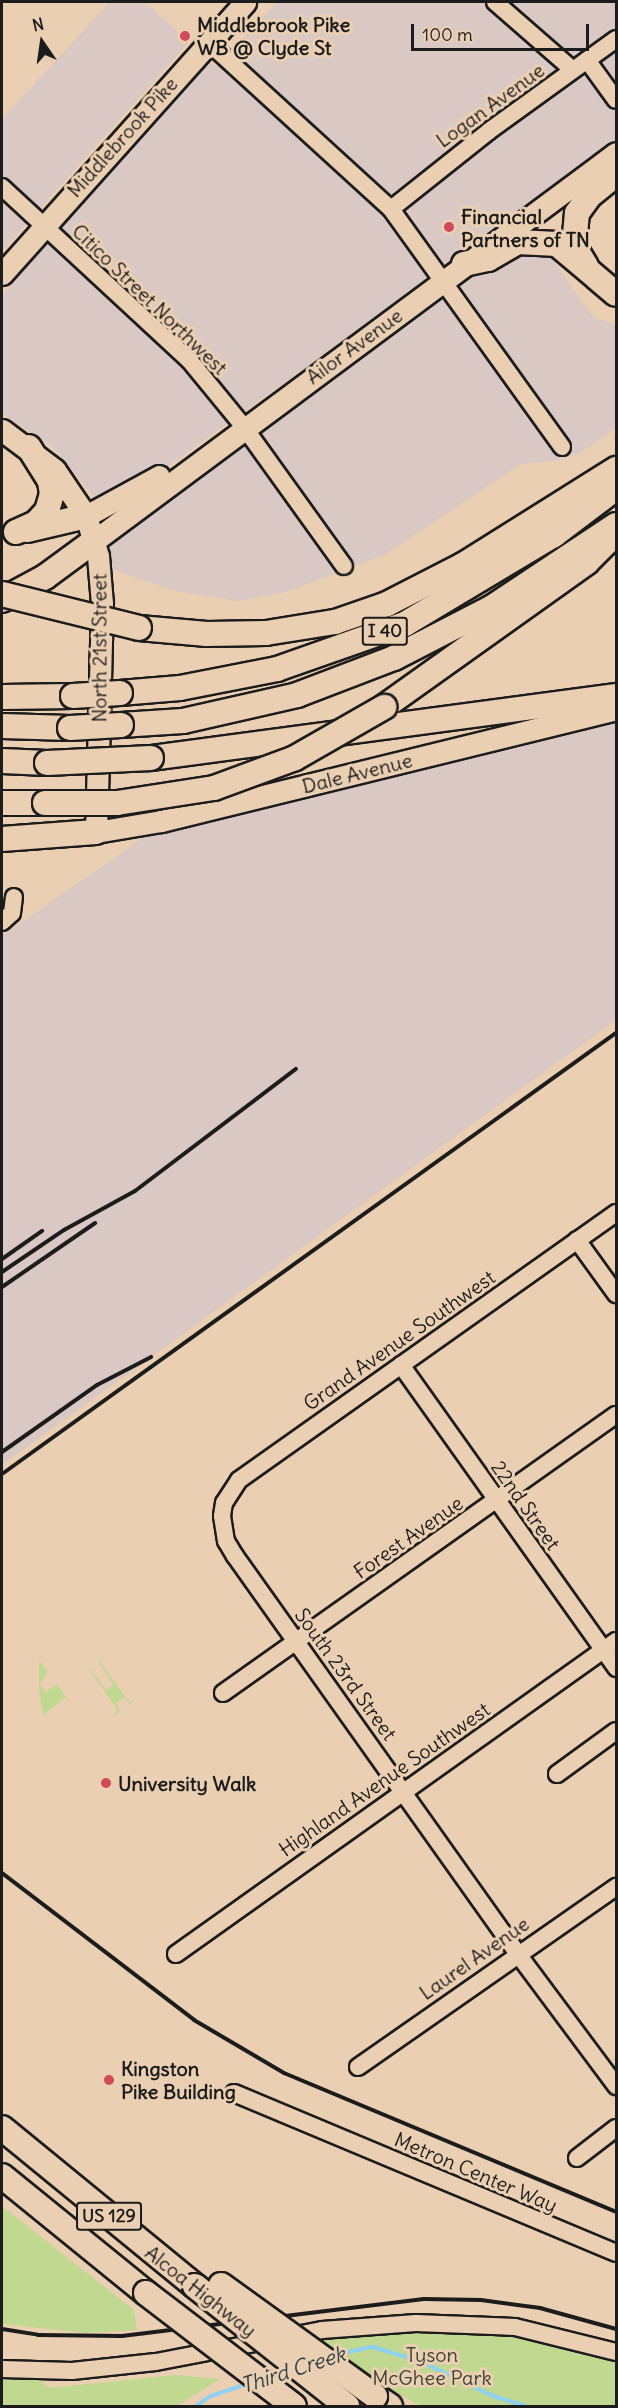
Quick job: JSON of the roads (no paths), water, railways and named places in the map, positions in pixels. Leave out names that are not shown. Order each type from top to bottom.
[{"type":"highway","points":[[588,198],[577,213],[575,235],[577,250],[589,271]]},
{"type":"highway","points":[[464,264],[489,259],[516,242],[529,240],[557,244],[616,294]]},
{"type":"highway","points":[[9,532],[36,523],[46,511],[52,494],[43,468],[28,447]]},
{"type":"highway","points":[[2,594],[139,628],[207,634],[266,633],[335,622],[387,604],[463,565],[616,469]]},
{"type":"highway","name":"I 40","points":[[2,697],[73,696],[180,688],[277,669],[405,624],[554,535],[616,488]]},
{"type":"highway","points":[[9,532],[86,516]]},
{"type":"highway","name":"I 40","points":[[2,726],[70,728],[183,721],[297,695],[394,658],[490,608],[616,525]]},
{"type":"highway","points":[[2,803],[117,802],[214,788],[295,758],[384,707],[587,562],[616,532]]},
{"type":"highway","points":[[2,600],[45,577],[94,541]]},
{"type":"highway","points":[[2,761],[46,763],[151,758],[616,696]]},
{"type":"highway","points":[[2,839],[96,832]]},
{"type":"highway","name":"Alcoa Highway","points":[[2,2128],[22,2147],[347,2406]]},
{"type":"highway","name":"Alcoa Highway","points":[[2,2176],[146,2293],[294,2406]]},
{"type":"highway","points":[[127,2230],[220,2285],[383,2401]]},
{"type":"highway","points":[[209,2342],[271,2406]]},
{"type":"main road","name":"Middlebrook Pike","points":[[2,274],[44,224],[245,2]]},
{"type":"main road","name":"Ailor Avenue","points":[[94,541],[238,431],[616,153]]},
{"type":"main road","points":[[588,198],[616,175]]},
{"type":"main road","name":"North 21st Street","points":[[2,430],[28,447],[55,470],[86,516],[102,575],[96,832]]},
{"type":"main road","points":[[86,516],[129,495],[205,447],[238,431]]},
{"type":"main road","name":"Dale Avenue","points":[[96,832],[182,816],[616,709]]},
{"type":"street","points":[[495,2],[573,70]]},
{"type":"street","name":"Logan Avenue","points":[[391,209],[616,39]]},
{"type":"street","points":[[208,42],[391,209],[561,447]]},
{"type":"street","points":[[587,60],[616,100]]},
{"type":"street","name":"Citico Street Northwest","points":[[2,187],[190,361],[238,431],[344,566]]},
{"type":"street","points":[[2,922],[12,913],[14,897]]},
{"type":"street","name":"Grand Avenue Southwest","points":[[222,1516],[224,1503],[239,1480],[616,1213]]},
{"type":"street","points":[[578,1240],[616,1294]]},
{"type":"street","name":"22nd Street","points":[[401,1365],[497,1500],[610,1646],[616,1668]]},
{"type":"street","name":"Forest Avenue","points":[[223,1694],[616,1415]]},
{"type":"street","name":"South 23rd Street","points":[[222,1516],[226,1541],[235,1556],[517,1953],[616,2086]]},
{"type":"street","name":"Highland Avenue Southwest","points":[[176,1954],[403,1790],[610,1646]]},
{"type":"street","points":[[557,1774],[616,1731]]},
{"type":"street","name":"Laurel Avenue","points":[[358,2067],[517,1953],[616,1887]]},
{"type":"street","name":"Metron Center Way","points":[[234,2093],[616,2253]]},
{"type":"street","points":[[577,2158],[616,2128]]},
{"type":"street","points":[[2,2369],[72,2371],[145,2363],[322,2330],[416,2323],[514,2327],[616,2352]]},
{"type":"waterway","name":"Third Creek","points":[[334,2355],[373,2347],[422,2362],[493,2396],[525,2406]]},
{"type":"waterway","name":"Third Creek","points":[[269,2377],[287,2370]]},
{"type":"waterway","name":"Third Creek","points":[[196,2406],[211,2396],[250,2383]]},
{"type":"railway","points":[[2,1474],[616,1033]]},
{"type":"railway","points":[[2,1272],[64,1230],[135,1191],[296,1069]]},
{"type":"railway","points":[[2,1287],[95,1223]]},
{"type":"railway","points":[[2,1259],[42,1231]]},
{"type":"railway","points":[[2,1452],[97,1385],[151,1357]]},
{"type":"railway","points":[[2,1873],[194,2020],[284,2073],[616,2212]]},
{"type":"railway","points":[[2,2329],[38,2335],[122,2336],[424,2299],[481,2300],[540,2308],[616,2329]]},
{"type":"place","name":"Middlebrook Pike WB @ Clyde St","points":[[185,36]]},
{"type":"place","name":"Financial Partners of TN","points":[[449,227]]},
{"type":"place","name":"University Walk","points":[[106,1783]]},
{"type":"place","name":"Kingston Pike Building","points":[[109,2080]]},
{"type":"park label","name":"Tyson McGhee Park","points":[[432,2366]]}]
